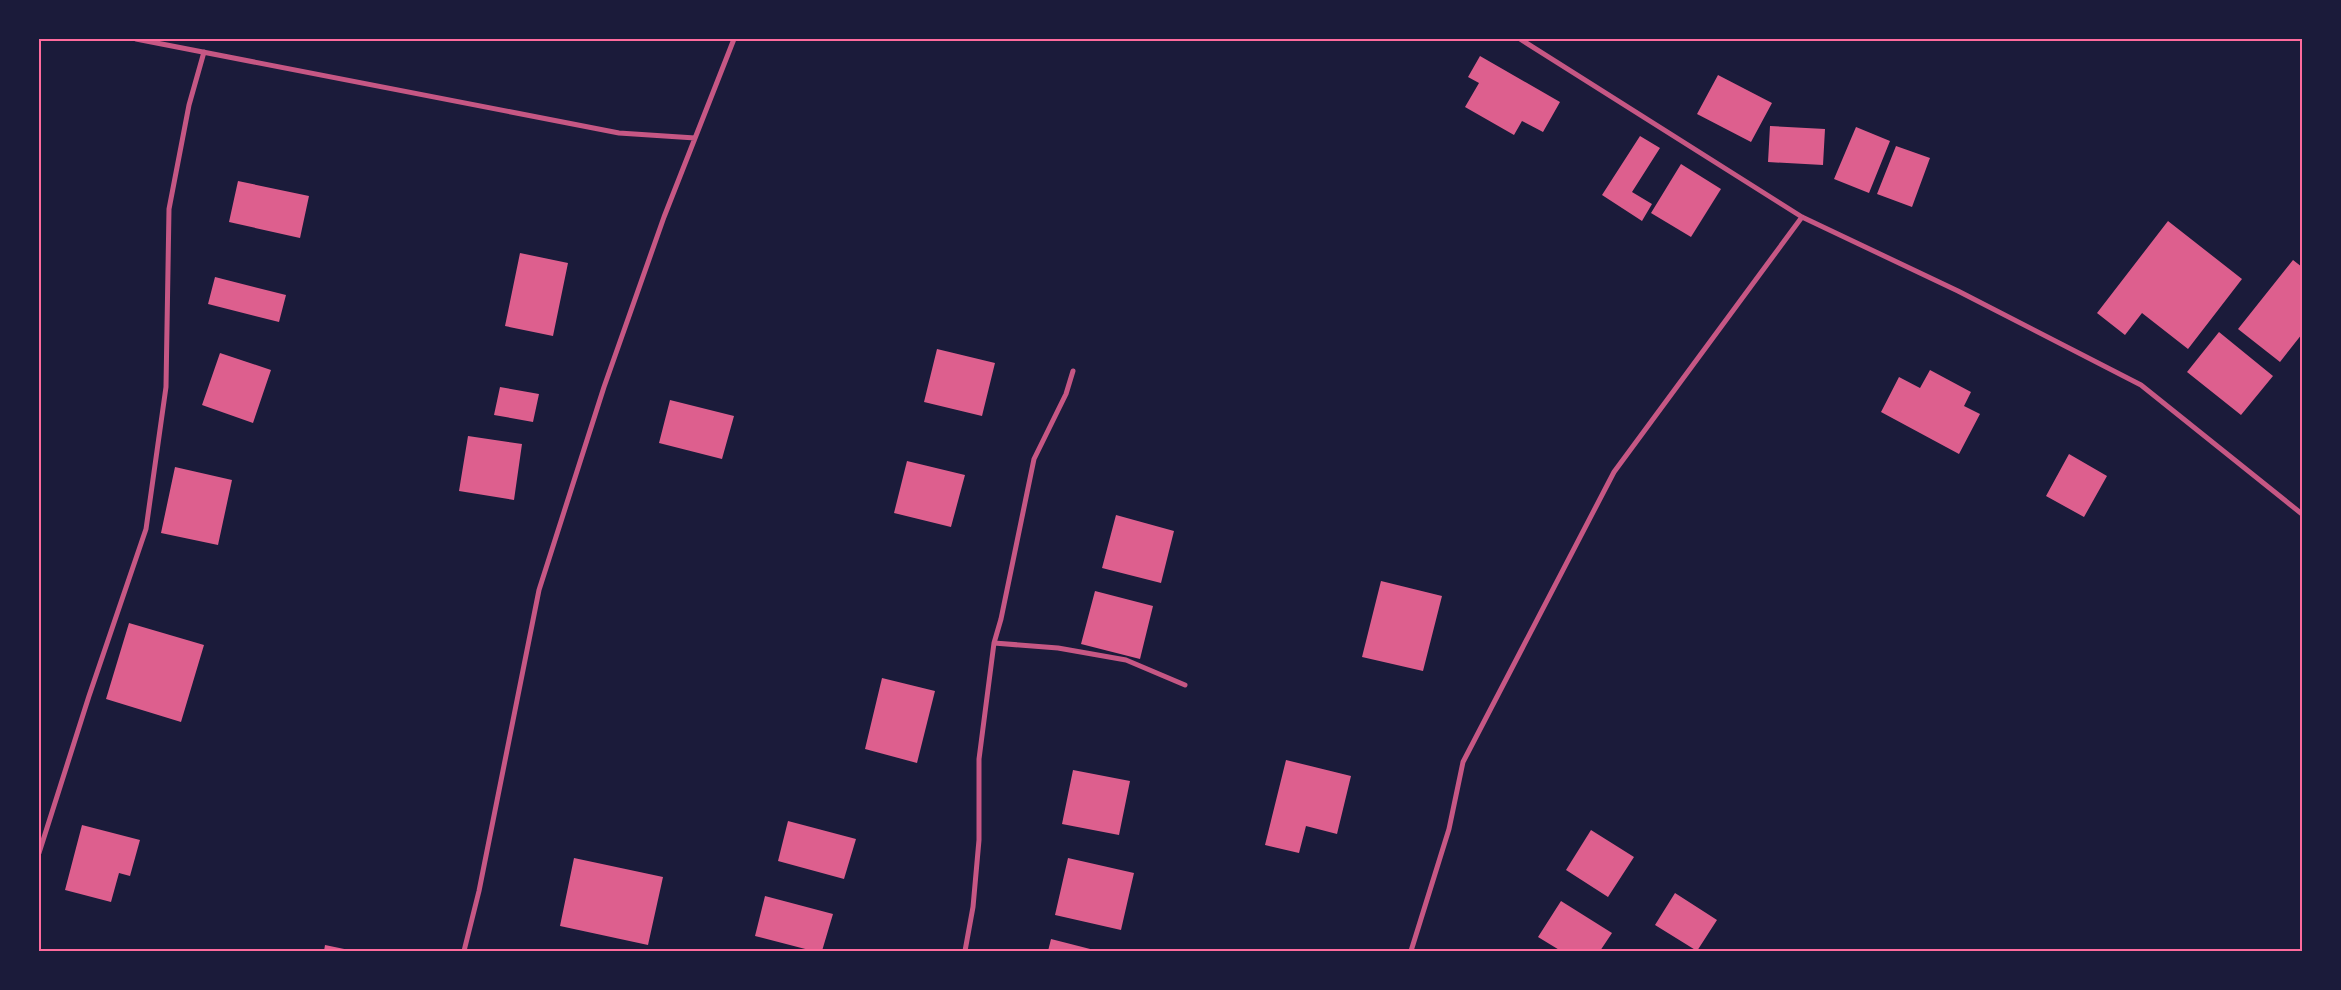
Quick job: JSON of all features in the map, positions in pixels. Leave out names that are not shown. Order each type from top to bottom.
[{"type":"street","points":[[136,39],[619,133],[696,138]]},
{"type":"street","points":[[464,951],[479,891],[539,590],[604,387],[734,39]]},
{"type":"street","points":[[1520,39],[1802,217],[1958,291],[2141,386],[2302,514]]},
{"type":"street","points":[[39,854],[89,696],[146,529],[166,386],[169,208],[189,105],[204,52]]},
{"type":"street","points":[[1411,951],[1448,829],[1463,762],[1614,472],[1802,217]]},
{"type":"street","points":[[965,951],[973,907],[978,840],[979,758],[994,642],[1001,619],[1034,459],[1066,394],[1073,371]]},
{"type":"street","points":[[994,642],[1058,648],[1126,660],[1185,685]]},
{"type":"building","points":[[1480,56],[1560,102],[1543,132],[1522,121],[1514,135],[1465,107],[1479,83],[1468,77]]},
{"type":"building","points":[[1718,75],[1772,103],[1751,142],[1697,114]]},
{"type":"building","points":[[1770,126],[1825,129],[1823,165],[1768,162]]},
{"type":"building","points":[[1856,127],[1890,141],[1869,193],[1834,179]]},
{"type":"building","points":[[1640,136],[1660,148],[1632,192],[1652,204],[1642,221],[1602,195]]},
{"type":"building","points":[[1896,146],[1930,158],[1912,207],[1877,194]]},
{"type":"building","points":[[1681,164],[1721,189],[1691,237],[1651,213]]},
{"type":"building","points":[[238,181],[309,196],[300,238],[229,222]]},
{"type":"building","points":[[2168,221],[2242,279],[2188,349],[2142,313],[2125,335],[2097,313]]},
{"type":"building","points":[[520,253],[568,263],[553,336],[505,326]]},
{"type":"building","points":[[2293,260],[2302,267],[2302,334],[2280,362],[2238,329]]},
{"type":"building","points":[[215,277],[286,295],[279,322],[208,304]]},
{"type":"building","points":[[2219,332],[2273,376],[2241,415],[2187,372]]},
{"type":"building","points":[[937,349],[995,363],[982,416],[924,402]]},
{"type":"building","points":[[220,353],[271,370],[253,423],[202,405]]},
{"type":"building","points":[[1930,370],[1971,392],[1964,406],[1980,414],[1959,454],[1881,412],[1899,377],[1920,388]]},
{"type":"building","points":[[500,387],[539,394],[533,422],[494,415]]},
{"type":"building","points":[[670,400],[734,416],[722,459],[659,443]]},
{"type":"building","points":[[468,436],[522,444],[514,500],[459,491]]},
{"type":"building","points":[[2069,454],[2107,476],[2084,517],[2046,496]]},
{"type":"building","points":[[907,461],[965,475],[951,527],[894,513]]},
{"type":"building","points":[[175,467],[232,480],[218,545],[161,533]]},
{"type":"building","points":[[1116,515],[1174,531],[1161,583],[1102,568]]},
{"type":"building","points":[[1381,581],[1442,596],[1423,671],[1362,657]]},
{"type":"building","points":[[1095,591],[1153,606],[1140,659],[1081,644]]},
{"type":"building","points":[[129,623],[204,645],[181,722],[106,699]]},
{"type":"building","points":[[882,678],[935,691],[917,763],[865,749]]},
{"type":"building","points":[[1286,760],[1351,776],[1337,834],[1306,826],[1299,853],[1265,845]]},
{"type":"building","points":[[1073,770],[1130,781],[1119,835],[1062,824]]},
{"type":"building","points":[[788,821],[856,839],[844,879],[778,861]]},
{"type":"building","points":[[82,825],[140,840],[130,876],[119,873],[111,902],[65,890]]},
{"type":"building","points":[[1591,830],[1634,857],[1608,897],[1566,870]]},
{"type":"building","points":[[574,858],[663,877],[648,945],[560,926]]},
{"type":"building","points":[[1068,858],[1134,873],[1121,930],[1055,915]]},
{"type":"building","points":[[1675,893],[1717,920],[1697,951],[1655,925]]},
{"type":"building","points":[[765,896],[833,914],[822,951],[813,951],[755,936]]},
{"type":"building","points":[[1561,901],[1612,933],[1600,951],[1561,951],[1538,937]]},
{"type":"building","points":[[1051,939],[1098,951],[1048,951]]},
{"type":"building","points":[[325,945],[349,950],[324,951]]}]
